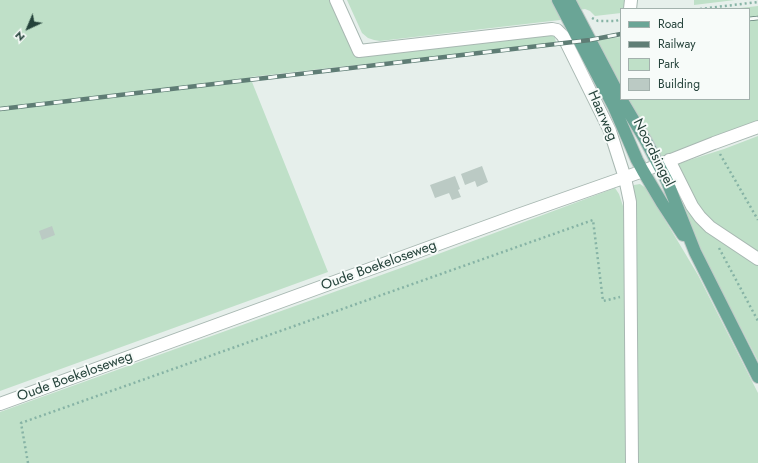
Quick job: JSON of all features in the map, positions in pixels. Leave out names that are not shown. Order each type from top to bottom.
[{"type":"main road","name":"Noordsingel","points":[[558,0],[614,107],[637,160],[676,225],[695,252]]},
{"type":"main road","name":"Noordsingel","points":[[569,0],[620,97]]},
{"type":"main road","name":"Noordsingel","points":[[622,100],[646,141],[664,162],[667,181],[695,252],[758,377]]},
{"type":"street","name":"Haarweg","points":[[336,0],[359,51],[552,29],[557,30],[567,42],[610,131],[630,202],[632,463]]},
{"type":"street","name":"Oude Boekeloseweg","points":[[0,404],[510,218],[624,178],[758,127]]},
{"type":"street","points":[[664,162],[700,217],[710,227],[758,259]]},
{"type":"path","points":[[708,8],[758,2]]},
{"type":"path","points":[[714,143],[758,220]]},
{"type":"path","points":[[28,463],[21,423],[593,220],[603,300],[630,295]]},
{"type":"path","points":[[716,242],[758,321]]},
{"type":"green space","points":[[0,0],[331,0],[356,48],[553,31],[557,46],[374,63],[250,77],[328,272],[0,391]]},
{"type":"green space","points":[[347,0],[553,0],[562,18],[560,20],[380,41],[368,38],[362,33]]},
{"type":"green space","points":[[573,0],[624,0],[624,8],[620,8],[620,13],[595,16],[590,11],[585,9],[579,10]]},
{"type":"green space","points":[[694,0],[735,0],[694,5]]},
{"type":"green space","points":[[758,6],[758,121],[660,157],[629,100],[750,100],[750,8],[740,8]]},
{"type":"green space","points":[[620,37],[620,85],[595,40]]},
{"type":"green space","points":[[758,136],[758,254],[703,214],[677,164]]},
{"type":"green space","points":[[664,167],[690,209],[758,263],[758,361],[710,269]]},
{"type":"green space","points":[[640,184],[646,188],[698,275],[758,393],[758,463],[637,463],[638,352],[631,188],[634,185]]},
{"type":"green space","points":[[615,188],[619,194],[626,215],[629,463],[0,463],[0,412],[398,269]]},
{"type":"building","points":[[482,166],[488,182],[477,187],[475,181],[465,185],[461,174]]},
{"type":"building","points":[[455,176],[460,189],[458,190],[461,197],[452,200],[449,193],[435,198],[430,185]]},
{"type":"building","points":[[52,226],[55,235],[42,240],[39,231]]},
{"type":"railway","points":[[750,19],[758,18]]},
{"type":"railway","points":[[0,109],[590,40],[620,34]]}]
